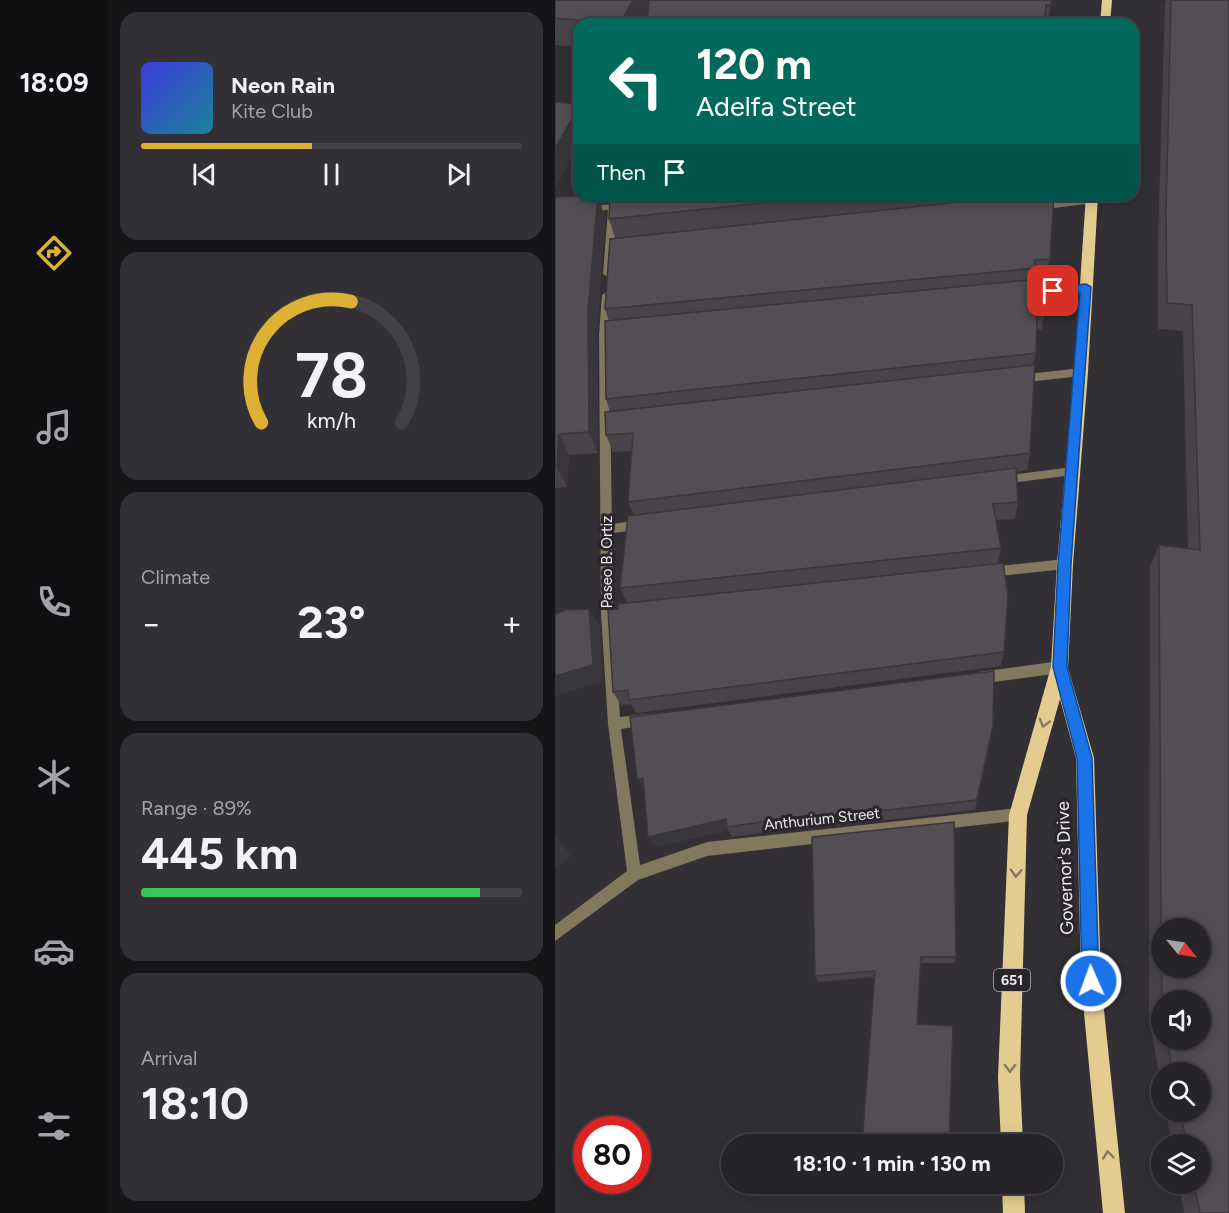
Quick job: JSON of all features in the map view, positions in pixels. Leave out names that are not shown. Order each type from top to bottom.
[{"type":"highway","points":[[1106,18],[1107,0]]},
{"type":"highway","name":"Governor's Drive","points":[[1012,1134],[1009,1077],[1018,815],[1060,667],[1065,564],[1081,372],[1092,201]]},
{"type":"highway","name":"Governor's Drive","points":[[1060,667],[1085,758],[1091,981],[1114,1213]]},
{"type":"highway","points":[[1013,1194],[1014,1213]]},
{"type":"lane","points":[[1023,208],[1071,201]]},
{"type":"lane","name":"Paseo B. Ortiz","points":[[555,212],[613,207],[615,252],[610,333],[612,423],[607,529],[613,613],[614,724],[634,874]]},
{"type":"lane","points":[[1018,294],[1086,287]]},
{"type":"lane","points":[[1009,381],[1081,372]]},
{"type":"lane","points":[[987,482],[1073,471]]},
{"type":"lane","points":[[607,529],[654,523]]},
{"type":"lane","points":[[974,574],[1065,564]]},
{"type":"lane","points":[[970,679],[1060,667]]},
{"type":"lane","points":[[614,724],[662,718]]},
{"type":"lane","name":"Anthurium Street","points":[[634,874],[707,849],[1018,815]]},
{"type":"lane","points":[[555,934],[634,874]]},
{"type":"building","points":[[555,0],[633,0],[623,18],[555,18]]},
{"type":"building","points":[[649,0],[1051,0],[1051,5],[1046,5],[1045,18],[648,18]]},
{"type":"building","points":[[1171,0],[1229,0],[1229,1213],[1200,1213],[1196,1194],[1211,1194],[1211,1134],[1185,1134],[1182,1122],[1211,1122],[1211,1062],[1171,1062],[1169,1050],[1211,1050],[1211,990],[1162,990],[1162,978],[1211,978],[1211,918],[1161,918],[1159,545],[1200,550],[1192,305],[1167,303],[1166,212]]},
{"type":"building","points":[[555,102],[573,104],[573,117],[555,149]]},
{"type":"building","points":[[573,196],[573,201],[597,201],[588,311],[589,432],[559,434],[557,467],[555,467],[555,197]]},
{"type":"building","points":[[610,201],[782,201],[609,219]]},
{"type":"building","points":[[968,201],[1054,201],[1050,259],[1034,260],[1036,268],[605,309],[610,239]]},
{"type":"building","points":[[1038,279],[1045,311],[1037,312],[1036,353],[606,399],[605,321]]},
{"type":"building","points":[[1035,365],[1030,453],[628,502],[633,433],[606,435],[605,412]]},
{"type":"building","points":[[1016,468],[1018,502],[993,504],[1001,548],[620,588],[628,516]]},
{"type":"building","points":[[1003,563],[1008,595],[1004,652],[629,700],[628,690],[613,692],[608,610],[618,609],[618,604]]},
{"type":"building","points":[[589,609],[593,665],[555,676],[555,614],[566,610]]},
{"type":"building","points":[[994,671],[993,725],[977,800],[805,819],[804,816],[727,827],[726,819],[648,837],[643,778],[637,779],[630,717]]},
{"type":"building","points":[[954,822],[956,957],[921,957],[917,1024],[953,1026],[949,1134],[863,1134],[875,971],[815,976],[812,837]]},
{"type":"route","points":[[1053,291],[1086,287],[1065,564],[1060,667],[1085,758],[1091,981]]}]
